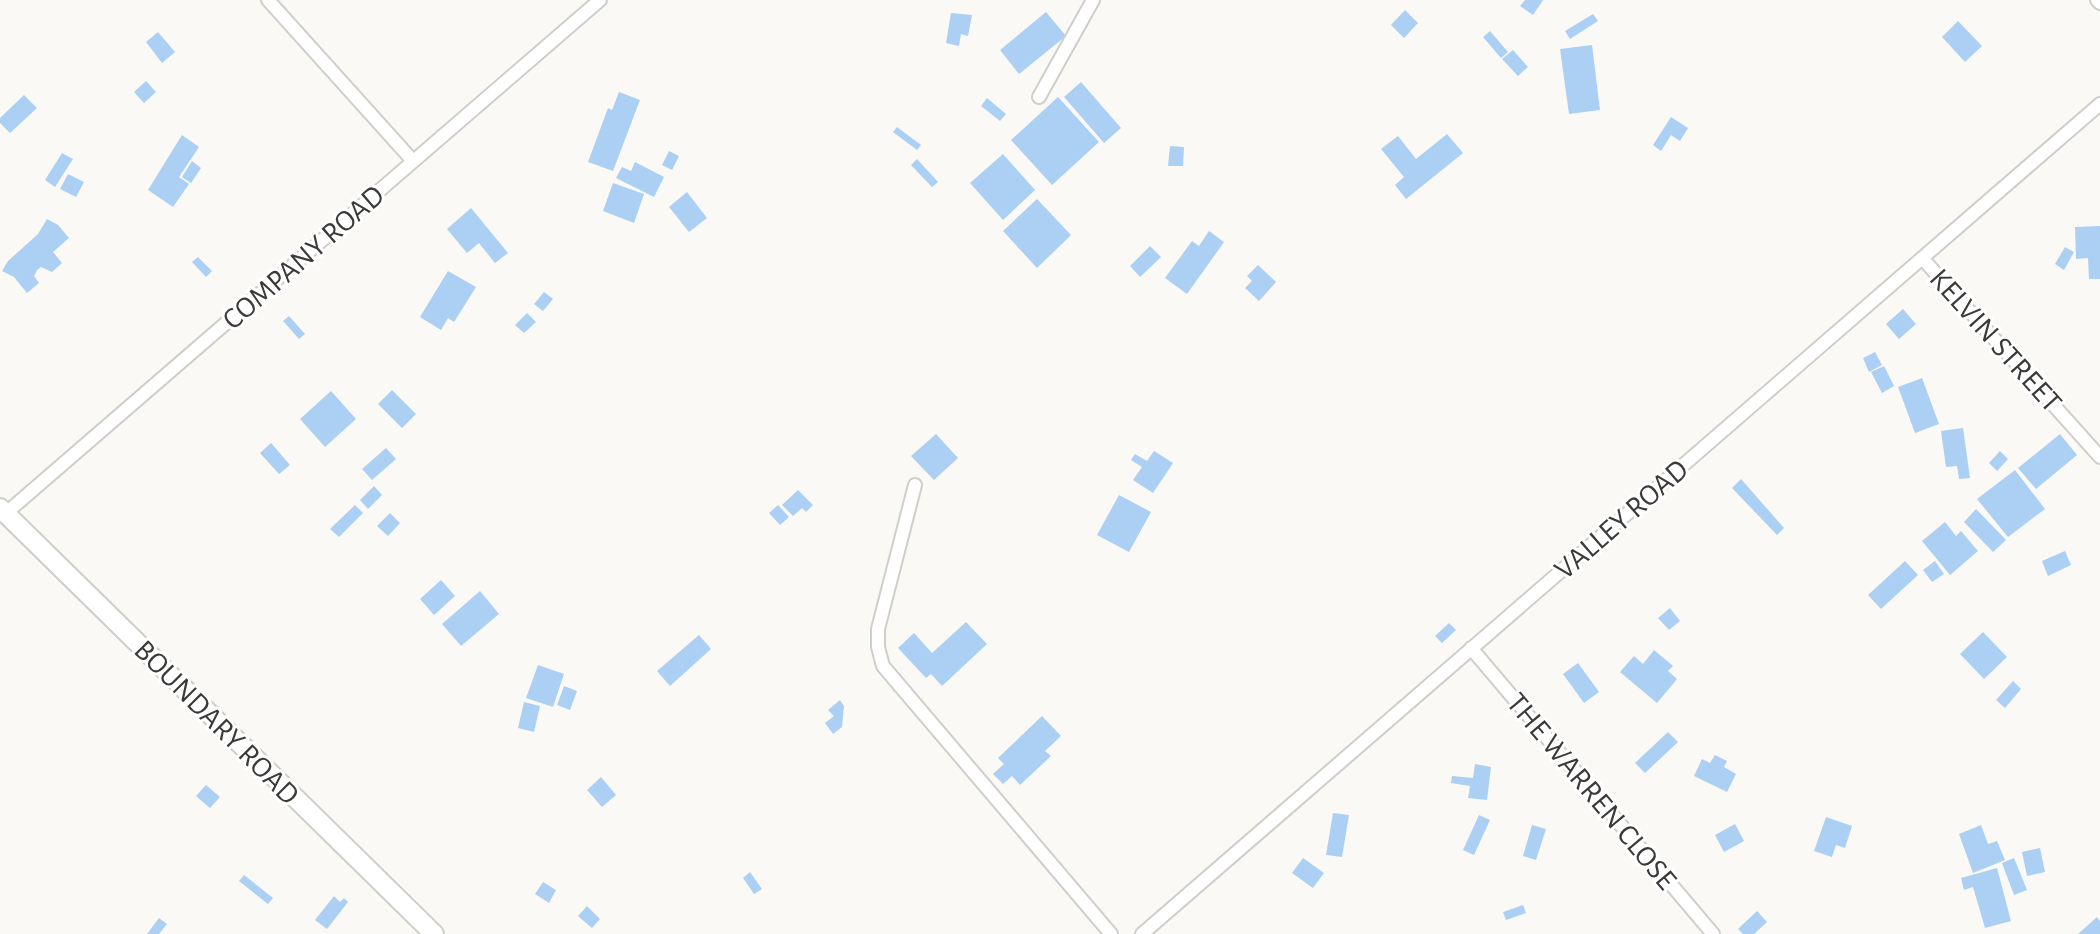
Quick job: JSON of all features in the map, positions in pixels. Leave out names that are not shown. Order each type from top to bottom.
[{"type":"main road","name":"BOUNDARY ROAD","points":[[3,511],[434,934]]},
{"type":"street","points":[[268,0],[413,161]]},
{"type":"street","name":"COMPANY ROAD","points":[[3,511],[600,0]]},
{"type":"street","points":[[1039,97],[1093,0]]},
{"type":"street","name":"VALLEY ROAD","points":[[1142,934],[2100,104]]},
{"type":"street","name":"KELVIN STREET","points":[[1923,259],[2100,457]]},
{"type":"street","points":[[915,485],[878,629],[878,647],[883,666],[1111,934]]},
{"type":"street","name":"THE WARREN CLOSE","points":[[1471,648],[1713,934]]},
{"type":"building","points":[[1525,0],[1543,0],[1533,15],[1520,6]]},
{"type":"building","points":[[1405,10],[1418,23],[1404,38],[1391,25]]},
{"type":"building","points":[[1046,12],[1066,36],[1019,74],[1000,50]]},
{"type":"building","points":[[951,13],[972,15],[968,36],[961,34],[959,46],[946,43]]},
{"type":"building","points":[[1593,14],[1598,21],[1570,39],[1565,31]]},
{"type":"building","points":[[1958,21],[1982,46],[1965,62],[1942,37]]},
{"type":"building","points":[[1490,31],[1508,52],[1501,58],[1483,37]]},
{"type":"building","points":[[158,32],[175,52],[162,63],[146,42]]},
{"type":"building","points":[[1592,45],[1600,110],[1569,114],[1560,49]]},
{"type":"building","points":[[1513,50],[1528,67],[1518,76],[1502,59]]},
{"type":"building","points":[[146,81],[156,92],[144,103],[134,92]]},
{"type":"building","points":[[1081,82],[1121,128],[1104,143],[1064,97]]},
{"type":"building","points":[[619,92],[640,100],[613,171],[588,162],[608,108],[612,110]]},
{"type":"building","points":[[24,95],[37,108],[10,133],[0,123],[0,118]]},
{"type":"building","points":[[1058,97],[1099,142],[1052,185],[1011,140]]},
{"type":"building","points":[[987,98],[1006,114],[1000,121],[981,106]]},
{"type":"building","points":[[1671,117],[1688,128],[1680,141],[1671,135],[1661,151],[1653,145]]},
{"type":"building","points":[[897,127],[921,145],[917,150],[893,132]]},
{"type":"building","points":[[1447,134],[1463,153],[1406,199],[1395,185],[1404,177],[1381,149],[1398,136],[1416,159]]},
{"type":"building","points":[[182,135],[199,147],[179,177],[189,184],[173,207],[148,190]]},
{"type":"building","points":[[1170,146],[1184,147],[1183,166],[1168,166]]},
{"type":"building","points":[[669,151],[679,156],[672,170],[662,165]]},
{"type":"building","points":[[62,153],[73,159],[55,187],[45,180]]},
{"type":"building","points":[[1003,154],[1035,190],[1003,220],[970,183]]},
{"type":"building","points":[[917,159],[938,182],[932,187],[911,165]]},
{"type":"building","points":[[192,161],[201,168],[191,183],[182,177]]},
{"type":"building","points":[[635,162],[664,177],[654,197],[616,178],[622,167],[631,171]]},
{"type":"building","points":[[68,174],[84,182],[76,197],[60,189]]},
{"type":"building","points":[[613,183],[644,194],[634,223],[603,211]]},
{"type":"building","points":[[687,192],[707,218],[689,232],[669,207]]},
{"type":"building","points":[[1037,199],[1071,235],[1037,268],[1003,231]]},
{"type":"building","points":[[471,208],[508,253],[495,263],[479,243],[467,253],[447,229]]},
{"type":"building","points":[[47,219],[58,225],[69,238],[53,252],[62,263],[52,272],[41,267],[37,270],[34,276],[39,283],[27,293],[14,277],[2,271],[8,261],[38,234]]},
{"type":"building","points":[[2100,226],[2100,279],[2089,279],[2088,258],[2076,259],[2075,227]]},
{"type":"building","points":[[1209,231],[1224,242],[1187,294],[1165,278],[1192,241],[1199,246]]},
{"type":"building","points":[[1150,246],[1161,257],[1140,277],[1130,266]]},
{"type":"building","points":[[2065,247],[2074,252],[2064,270],[2055,264]]},
{"type":"building","points":[[198,257],[212,271],[206,277],[192,262]]},
{"type":"building","points":[[1258,265],[1276,282],[1259,301],[1245,288],[1252,281],[1247,276]]},
{"type":"building","points":[[448,271],[476,287],[454,322],[448,318],[441,330],[420,317]]},
{"type":"building","points":[[544,292],[553,299],[543,311],[534,304]]},
{"type":"building","points":[[1903,309],[1916,324],[1899,339],[1886,324]]},
{"type":"building","points":[[527,313],[536,322],[524,333],[515,325]]},
{"type":"building","points":[[289,316],[305,334],[299,339],[283,321]]},
{"type":"building","points":[[1875,352],[1882,365],[1869,372],[1863,358]]},
{"type":"building","points":[[1884,366],[1894,386],[1882,393],[1871,372]]},
{"type":"building","points":[[1922,378],[1939,424],[1915,433],[1898,387]]},
{"type":"building","points":[[392,390],[416,414],[402,428],[378,404]]},
{"type":"building","points":[[331,391],[356,419],[325,447],[300,419]]},
{"type":"building","points":[[1963,428],[1970,478],[1959,479],[1957,466],[1946,467],[1941,431]]},
{"type":"building","points":[[936,434],[958,458],[934,480],[911,456]]},
{"type":"building","points":[[2060,434],[2077,455],[2036,489],[2018,468]]},
{"type":"building","points":[[271,443],[290,465],[279,474],[260,453]]},
{"type":"building","points":[[386,448],[396,459],[372,480],[362,469]]},
{"type":"building","points":[[1154,451],[1173,463],[1153,493],[1133,480],[1142,467],[1131,460],[1135,454],[1147,461]]},
{"type":"building","points":[[2000,451],[2008,459],[1997,471],[1989,463]]},
{"type":"building","points":[[2015,470],[2045,509],[2008,537],[1977,499]]},
{"type":"building","points":[[1741,479],[1784,528],[1777,535],[1732,488]]},
{"type":"building","points":[[374,486],[382,495],[368,509],[360,500]]},
{"type":"building","points":[[798,490],[813,505],[806,512],[802,508],[793,516],[782,505]]},
{"type":"building","points":[[1119,495],[1151,512],[1129,552],[1097,535]]},
{"type":"building","points":[[355,505],[363,513],[339,537],[330,529]]},
{"type":"building","points":[[778,505],[789,517],[780,525],[769,513]]},
{"type":"building","points":[[1976,509],[2006,540],[1993,552],[1964,522]]},
{"type":"building","points":[[390,513],[400,523],[388,536],[377,526]]},
{"type":"building","points":[[1945,522],[1956,536],[1961,531],[1978,551],[1950,575],[1922,541]]},
{"type":"building","points":[[2065,551],[2071,565],[2048,576],[2042,561]]},
{"type":"building","points":[[1905,561],[1918,575],[1881,609],[1868,595]]},
{"type":"building","points":[[1935,561],[1944,574],[1932,582],[1923,570]]},
{"type":"building","points":[[441,580],[455,596],[434,615],[420,599]]},
{"type":"building","points":[[480,591],[499,614],[461,646],[442,624]]},
{"type":"building","points":[[1670,608],[1680,621],[1669,630],[1658,618]]},
{"type":"building","points":[[966,622],[987,644],[942,686],[931,674],[926,678],[898,648],[914,633],[932,653]]},
{"type":"building","points":[[1449,623],[1456,630],[1442,643],[1435,636]]},
{"type":"building","points":[[1983,632],[2007,657],[1984,679],[1960,654]]},
{"type":"building","points":[[699,635],[711,649],[670,686],[657,671]]},
{"type":"building","points":[[1654,650],[1673,666],[1668,671],[1677,679],[1657,703],[1620,672],[1634,656],[1643,664]]},
{"type":"building","points":[[1578,663],[1599,692],[1584,703],[1563,674]]},
{"type":"building","points":[[538,665],[564,674],[553,707],[526,698]]},
{"type":"building","points":[[2013,681],[2021,689],[2005,708],[1996,700]]},
{"type":"building","points":[[564,686],[577,691],[570,710],[557,705]]},
{"type":"building","points":[[840,700],[844,706],[842,727],[833,734],[825,723],[834,716],[828,710]]},
{"type":"building","points":[[524,702],[540,706],[534,732],[518,728]]},
{"type":"building","points":[[1042,716],[1061,736],[1045,751],[1051,756],[1020,785],[1012,776],[1003,784],[993,774],[1004,764],[998,758]]},
{"type":"building","points":[[1668,732],[1678,742],[1645,773],[1635,763]]},
{"type":"building","points":[[1715,755],[1727,761],[1724,767],[1736,774],[1727,792],[1694,776],[1702,759],[1710,763]]},
{"type":"building","points":[[1475,764],[1491,767],[1487,800],[1468,798],[1470,786],[1451,783],[1452,776],[1473,778]]},
{"type":"building","points":[[601,777],[616,795],[602,807],[587,790]]},
{"type":"building","points":[[206,785],[220,797],[210,808],[196,796]]},
{"type":"building","points":[[1333,813],[1349,815],[1342,857],[1326,855]]},
{"type":"building","points":[[1479,815],[1490,820],[1474,855],[1463,850]]},
{"type":"building","points":[[1826,817],[1852,826],[1845,848],[1836,845],[1832,857],[1814,851]]},
{"type":"building","points":[[1735,824],[1744,841],[1724,852],[1715,835]]},
{"type":"building","points":[[1532,825],[1546,829],[1536,860],[1523,856]]},
{"type":"building","points":[[1981,825],[1988,844],[1997,841],[2005,860],[1973,873],[1959,834]]},
{"type":"building","points":[[2040,848],[2045,872],[2027,876],[2022,852]]},
{"type":"building","points":[[1303,858],[1324,873],[1313,888],[1292,873]]},
{"type":"building","points":[[2014,858],[2027,890],[2014,895],[2002,863]]},
{"type":"building","points":[[1997,868],[2011,921],[1985,928],[1973,887],[1964,890],[1961,878]]},
{"type":"building","points":[[750,872],[762,889],[754,894],[743,878]]},
{"type":"building","points":[[244,875],[273,898],[268,904],[239,881]]},
{"type":"building","points":[[543,882],[556,890],[549,903],[535,894]]},
{"type":"building","points":[[334,896],[340,902],[344,898],[348,902],[327,929],[315,920]]},
{"type":"building","points":[[1523,905],[1526,913],[1506,920],[1503,912]]},
{"type":"building","points":[[587,906],[600,919],[592,928],[578,916]]},
{"type":"building","points":[[1757,911],[1767,922],[1754,934],[1743,934],[1738,929]]},
{"type":"building","points":[[2097,917],[2100,934],[2078,934]]},
{"type":"building","points":[[159,918],[167,924],[159,934],[147,934]]}]
